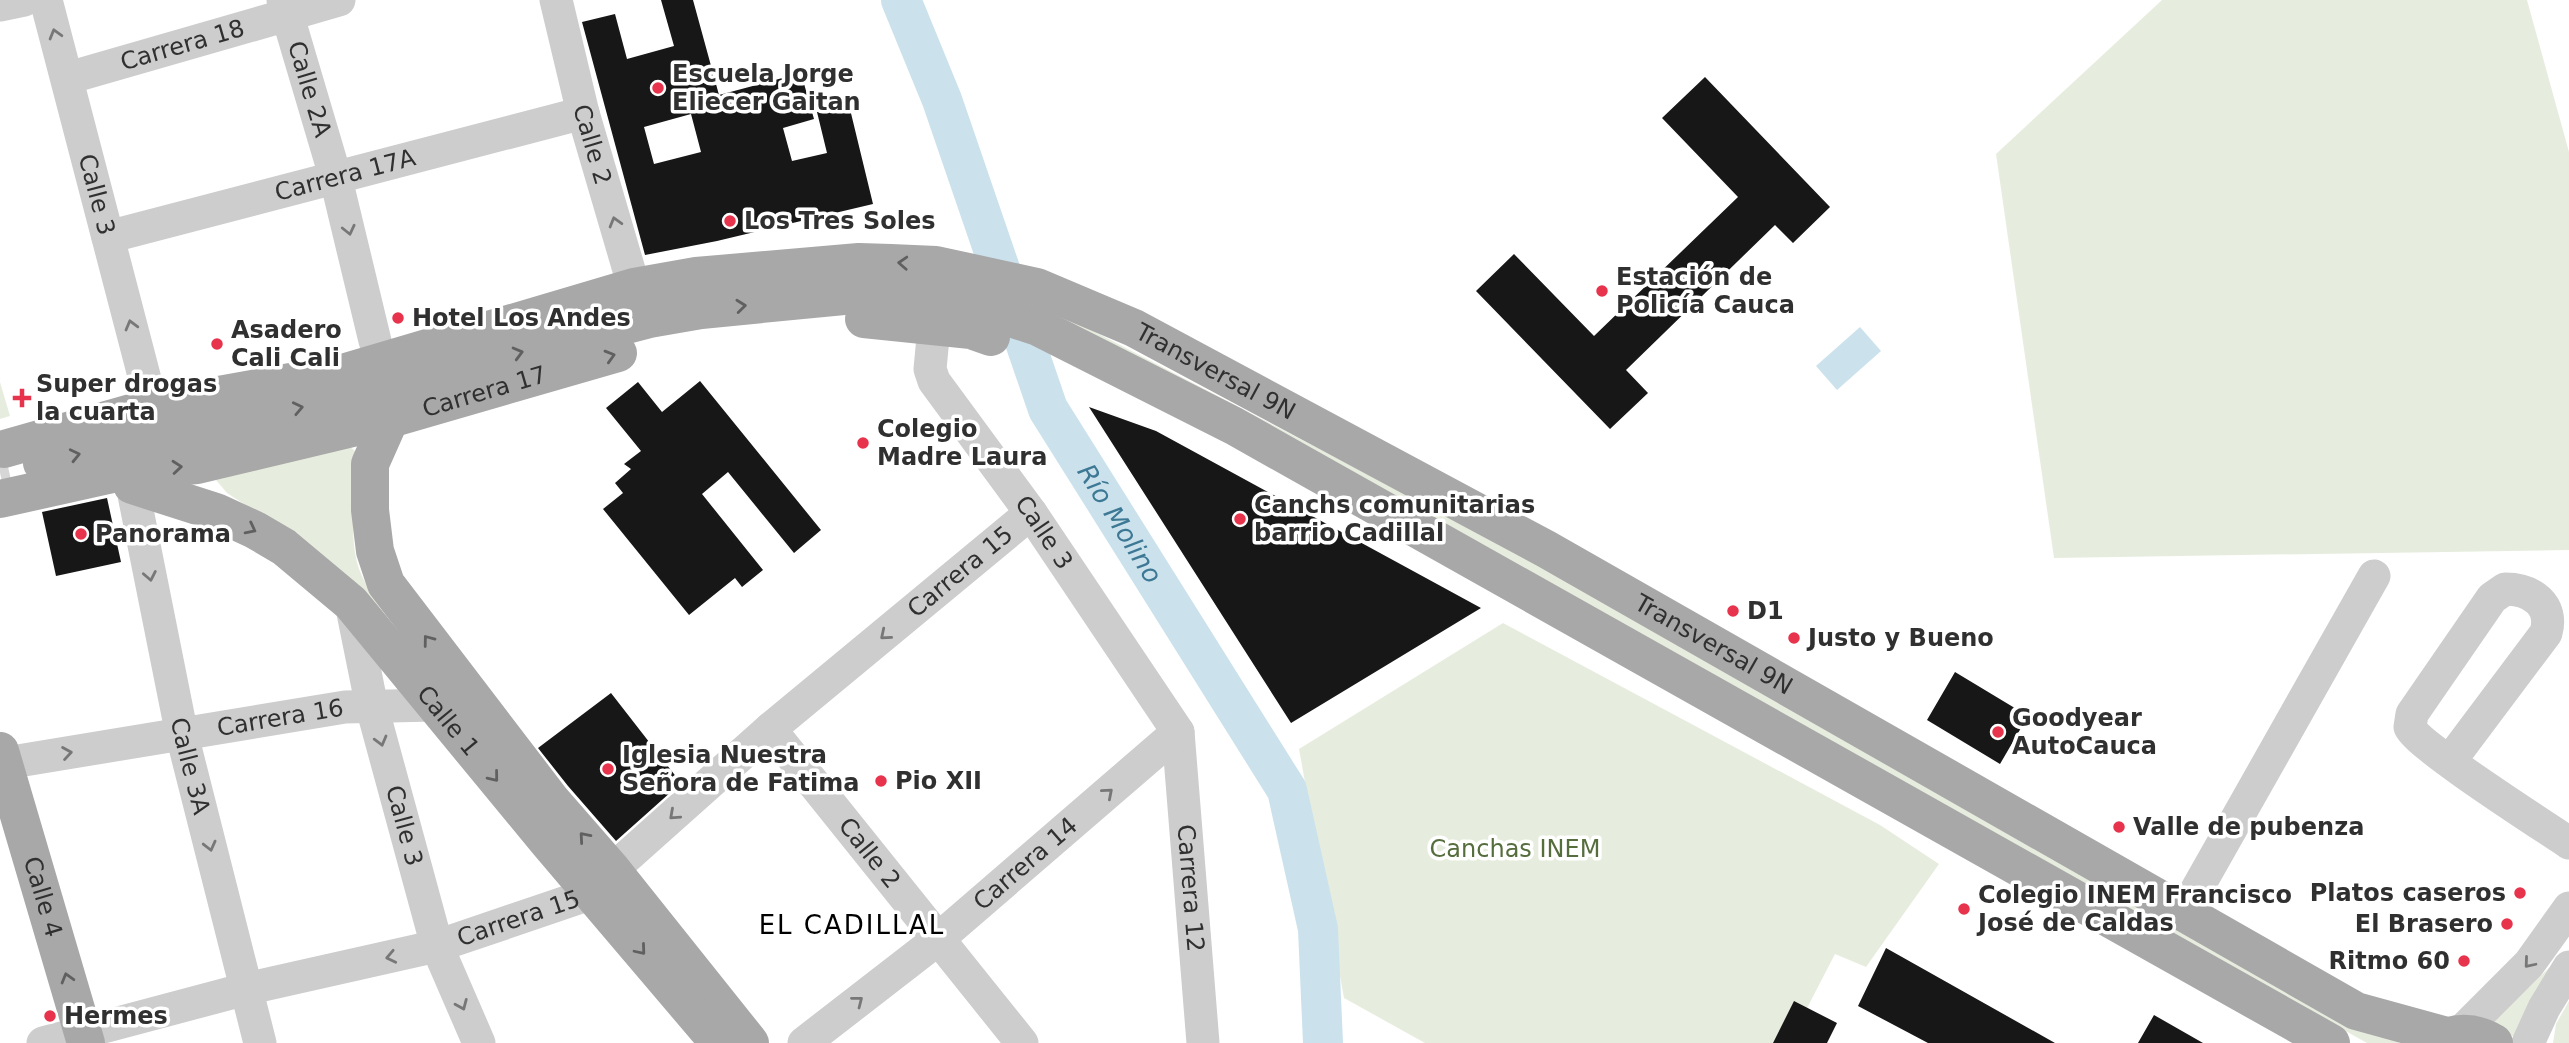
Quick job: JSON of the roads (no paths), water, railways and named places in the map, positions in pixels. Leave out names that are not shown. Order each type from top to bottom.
[{"type":"main road","points":[[4,473],[152,407],[346,372],[634,287],[696,276],[859,262],[936,265],[974,303]]},
{"type":"main road","points":[[4,473],[148,391],[375,341],[618,281],[634,287]]},
{"type":"main road","name":"Transversal 9N","points":[[974,303],[1037,288],[1134,328],[1546,549],[2189,903],[2356,1011],[2449,1036]]},
{"type":"main road","name":"Carrera 17","points":[[4,473],[351,397],[649,318],[701,310],[854,295],[932,298],[974,303]]},
{"type":"main road","name":"Transversal 9N","points":[[974,303],[1361,514],[2286,1043]]},
{"type":"main road","name":"Carrera 17","points":[[4,473],[129,478],[197,465],[390,419],[663,341],[868,319],[934,327],[974,303]]},
{"type":"main road","name":"Transversal 9N","points":[[1040,341],[1234,426],[2331,1043]]},
{"type":"main road","name":"Calle 1","points":[[390,419],[370,464],[370,510],[375,551],[386,584],[449,695]]},
{"type":"main road","name":"Calle 1","points":[[129,478],[255,530],[284,547],[351,603],[449,695],[603,881],[750,1043]]},
{"type":"main road","points":[[1334,483],[1361,514]]},
{"type":"main road","name":"Calle 4","points":[[1,759],[84,1038]]},
{"type":"main road","name":"Calle 1","points":[[603,881],[719,1043]]},
{"type":"street","points":[[0,5],[24,0]]},
{"type":"street","name":"Calle 3","points":[[46,0],[148,391]]},
{"type":"street","name":"Carrera 18","points":[[68,78],[284,7],[339,0]]},
{"type":"street","name":"Calle 2","points":[[555,0],[583,114],[634,287]]},
{"type":"street","name":"Calle 2A","points":[[284,7],[336,179],[375,341]]},
{"type":"street","name":"Carrera 17A","points":[[108,237],[583,114]]},
{"type":"street","name":"Calle 3","points":[[934,327],[930,369],[934,381],[1031,513],[1178,732]]},
{"type":"street","name":"Calle 3A","points":[[129,478],[182,735],[260,1043]]},
{"type":"street","name":"Carrera 15","points":[[43,1043],[84,1038],[246,989],[437,946],[603,881],[770,729],[1031,513]]},
{"type":"street","points":[[2189,903],[2374,576]]},
{"type":"street","points":[[2451,761],[2546,633],[2547,610],[2543,603],[2531,594],[2505,589],[2492,598],[2412,714],[2410,727],[2412,733],[2451,761],[2569,843]]},
{"type":"street","name":"Calle 3","points":[[351,603],[372,707],[437,946],[479,1043]]},
{"type":"street","name":"Carrera 16","points":[[1,759],[182,735],[345,707],[372,707],[449,695]]},
{"type":"street","name":"Calle 2","points":[[770,729],[1022,1043]]},
{"type":"street","name":"Carrera 14","points":[[804,1043],[937,940],[1178,732]]},
{"type":"street","name":"Carrera 12","points":[[1178,732],[1203,1043]]},
{"type":"street","points":[[2449,1036],[2529,964],[2569,908]]},
{"type":"street","points":[[2528,1043],[2544,1008],[2569,967]]},
{"type":"water","points":[[1860,327],[1881,351],[1837,390],[1816,366]]},
{"type":"waterway","name":"Río Molino","points":[[901,0],[942,100],[1048,409],[1287,790],[1318,929],[1323,1043]]},
{"type":"tunnel","points":[[0,473],[9,471]]},
{"type":"place","name":"Escuela Jorge Eliecer Gaitan","points":[[658,88]]},
{"type":"place","name":"Los Tres Soles","points":[[730,221]]},
{"type":"place","name":"Estación de Policía Cauca","points":[[1602,291]]},
{"type":"place","name":"Hotel Los Andes","points":[[398,318]]},
{"type":"place","name":"Asadero Cali Cali","points":[[217,344]]},
{"type":"place","name":"Super drogas la cuarta","points":[[22,398]]},
{"type":"place","name":"Colegio Madre Laura","points":[[863,443]]},
{"type":"place","name":"Canchs comunitarias barrio Cadillal","points":[[1240,519]]},
{"type":"place","name":"Panorama","points":[[81,534]]},
{"type":"place","name":"D1","points":[[1733,611]]},
{"type":"place","name":"Justo y Bueno","points":[[1794,638]]},
{"type":"place","name":"Goodyear AutoCauca","points":[[1998,732]]},
{"type":"place","name":"Iglesia Nuestra Señora de Fatima","points":[[608,769]]},
{"type":"place","name":"Pio XII","points":[[881,781]]},
{"type":"place","name":"Valle de pubenza","points":[[2119,827]]},
{"type":"place","name":"Platos caseros","points":[[2520,893]]},
{"type":"place","name":"Colegio INEM Francisco José de Caldas","points":[[1964,909]]},
{"type":"place","name":"El Brasero","points":[[2507,924]]},
{"type":"place","name":"Ritmo 60","points":[[2464,961]]},
{"type":"place","name":"Hermes","points":[[50,1016]]},
{"type":"district","name":"EL CADILLAL","points":[[852,925]]},
{"type":"park label","name":"Canchas INEM","points":[[1515,849]]}]
